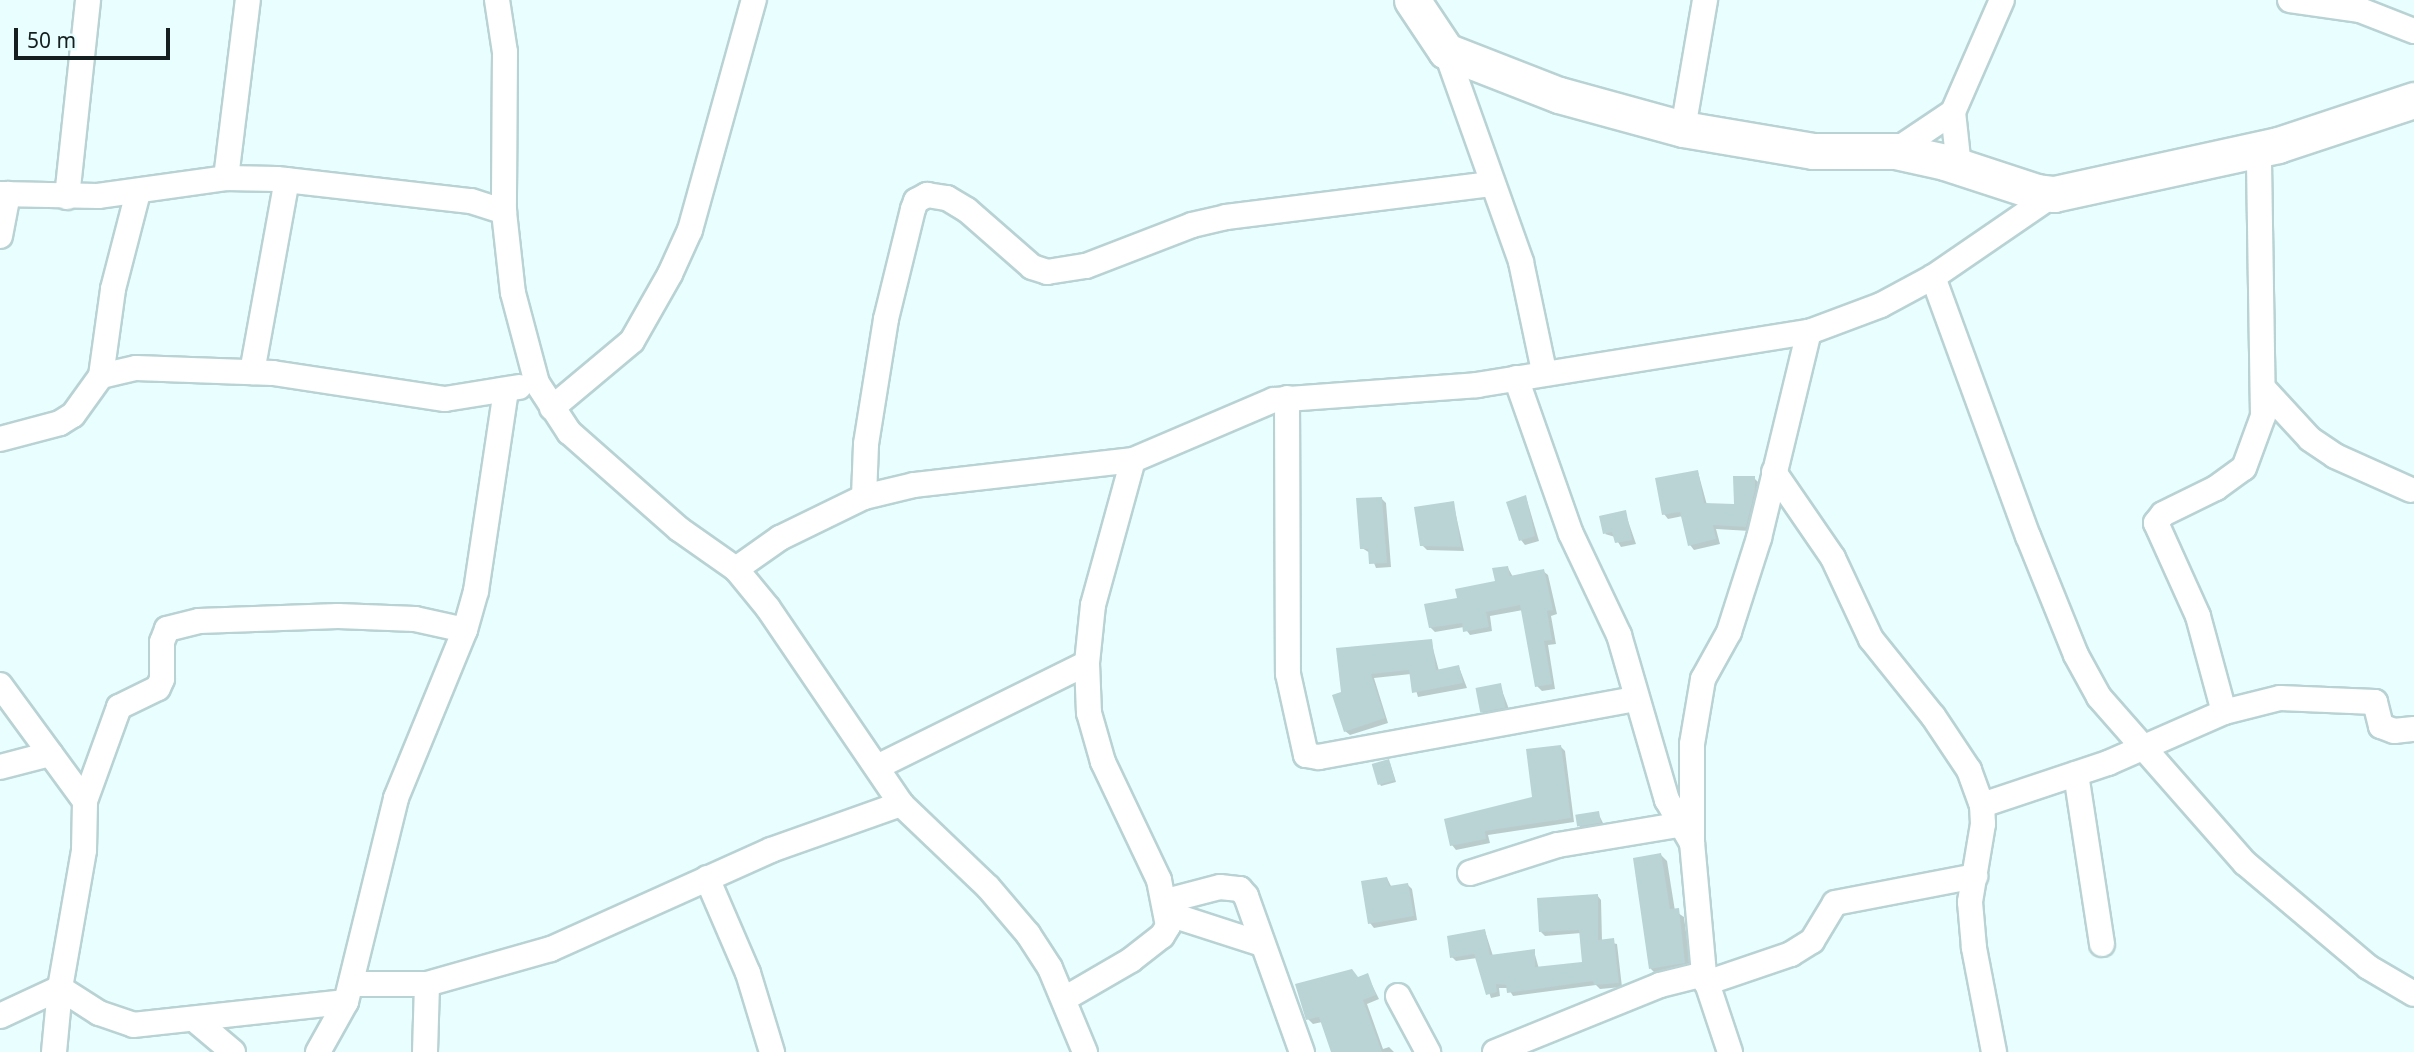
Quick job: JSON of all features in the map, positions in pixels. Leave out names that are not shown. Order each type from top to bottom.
[{"type":"street","points":[[66,197],[88,0]]},
{"type":"street","points":[[226,178],[248,0]]},
{"type":"street","points":[[497,0],[505,52],[504,212],[513,293],[537,383],[569,432],[679,529],[736,569],[801,652],[901,804],[988,887],[1028,934],[1064,999],[1085,1052]]},
{"type":"street","points":[[552,408],[632,341],[670,274],[690,230],[754,0]]},
{"type":"street","points":[[1412,0],[1446,51],[1491,184],[1521,262],[1544,372]]},
{"type":"street","points":[[1683,129],[1705,0]]},
{"type":"street","points":[[1959,167],[1953,112],[2002,0]]},
{"type":"street","points":[[2290,0],[2360,10],[2414,31]]},
{"type":"street","points":[[1446,51],[1559,95],[1683,129],[1813,151],[1895,150],[1959,167],[2027,190],[2053,194],[2259,149],[2414,100]]},
{"type":"street","points":[[1895,150],[1953,112]]},
{"type":"street","points":[[2224,712],[2198,616],[2156,523],[2163,514],[2216,488],[2244,468],[2263,416],[2259,149]]},
{"type":"street","points":[[0,236],[4,194],[66,197],[138,192],[226,178],[287,180],[459,200],[504,212]]},
{"type":"street","points":[[252,372],[287,180]]},
{"type":"street","points":[[864,497],[866,444],[886,319],[913,209],[916,201],[927,195],[947,198],[967,210],[1032,267],[1047,272],[1086,265],[1226,217],[1491,184]]},
{"type":"street","points":[[0,439],[37,433],[74,415],[101,376],[113,289],[138,192]]},
{"type":"street","points":[[736,569],[780,538],[864,497],[914,485],[1133,460],[1225,419],[1287,398],[1405,393],[1544,372],[1619,365],[1809,332],[1881,305],[1933,277],[2053,194]]},
{"type":"street","points":[[1933,277],[1987,432],[2076,655],[2099,697],[2141,750],[2245,863],[2368,967],[2414,994]]},
{"type":"street","points":[[1730,1052],[1705,979],[1685,834],[1692,795],[1692,744],[1703,679],[1729,632],[1774,472],[1809,332]]},
{"type":"street","points":[[101,376],[136,368],[252,372],[445,399],[506,391],[537,383]]},
{"type":"street","points":[[1516,378],[1571,534],[1619,635],[1635,699],[1667,800],[1685,834]]},
{"type":"street","points":[[2263,388],[2310,439],[2335,456],[2411,490]]},
{"type":"street","points":[[318,1052],[349,993],[396,798],[465,630],[476,591],[506,391]]},
{"type":"street","points":[[1287,398],[1289,674],[1306,755],[1320,757],[1635,699]]},
{"type":"street","points":[[1064,999],[1162,936],[1168,907],[1103,762],[1089,713],[1087,663],[1093,605],[1133,460]]},
{"type":"street","points":[[1774,472],[1827,548],[1871,639],[1933,716],[1969,770],[1982,806],[1970,902],[1974,948],[1994,1052]]},
{"type":"street","points":[[54,1052],[60,988],[84,850],[85,801],[119,707],[158,688],[162,679],[162,642],[173,625],[338,616],[415,619],[465,630]]},
{"type":"street","points":[[877,767],[1087,663]]},
{"type":"street","points":[[0,685],[85,801]]},
{"type":"street","points":[[1982,806],[2141,750],[2224,712],[2280,698],[2365,700],[2378,707],[2381,726],[2393,731],[2414,729]]},
{"type":"street","points":[[0,767],[50,754]]},
{"type":"street","points":[[2076,774],[2102,944]]},
{"type":"street","points":[[1667,800],[1692,795]]},
{"type":"street","points":[[60,988],[99,1013],[133,1025],[194,1019],[349,993],[427,984],[551,949],[707,878],[901,804]]},
{"type":"street","points":[[1470,873],[1558,845],[1685,834]]},
{"type":"street","points":[[1495,1052],[1660,985],[1705,979],[1791,954],[1812,941],[1835,904],[1975,876]]},
{"type":"street","points":[[707,878],[748,974],[772,1052]]},
{"type":"street","points":[[1168,907],[1220,887],[1240,889],[1302,1052]]},
{"type":"street","points":[[1168,907],[1262,944]]},
{"type":"street","points":[[425,1052],[427,984]]},
{"type":"street","points":[[0,1016],[60,988]]},
{"type":"street","points":[[1398,996],[1427,1052]]},
{"type":"street","points":[[194,1019],[233,1052]]},
{"type":"building","points":[[1698,470],[1704,503],[1734,504],[1733,476],[1755,476],[1755,490],[1746,527],[1713,525],[1716,539],[1688,546],[1680,512],[1662,515],[1655,478]]},
{"type":"building","points":[[1526,495],[1535,536],[1519,541],[1506,502]]},
{"type":"building","points":[[1382,497],[1387,563],[1369,564],[1368,549],[1360,549],[1356,498]]},
{"type":"building","points":[[1454,501],[1461,547],[1420,546],[1414,507]]},
{"type":"building","points":[[1626,510],[1632,540],[1615,543],[1612,532],[1603,534],[1599,516]]},
{"type":"building","points":[[1508,566],[1510,576],[1544,569],[1553,610],[1547,611],[1552,640],[1544,641],[1552,684],[1535,687],[1520,605],[1486,612],[1489,627],[1463,632],[1462,623],[1429,628],[1424,604],[1457,598],[1455,589],[1495,581],[1492,568]]},
{"type":"building","points":[[1432,639],[1436,670],[1459,665],[1463,683],[1412,693],[1409,670],[1371,674],[1385,718],[1344,732],[1332,695],[1341,692],[1336,648]]},
{"type":"building","points":[[1501,683],[1506,708],[1480,713],[1475,688]]},
{"type":"building","points":[[1561,745],[1571,818],[1485,831],[1486,839],[1450,846],[1444,819],[1532,797],[1526,749]]},
{"type":"building","points":[[1389,759],[1395,780],[1378,785],[1372,764]]},
{"type":"building","points":[[1599,811],[1601,823],[1577,827],[1575,815]]},
{"type":"building","points":[[1661,853],[1670,909],[1679,908],[1685,963],[1649,969],[1633,858]]},
{"type":"building","points":[[1387,877],[1389,886],[1408,883],[1414,916],[1368,924],[1361,881]]},
{"type":"building","points":[[1598,894],[1598,940],[1614,938],[1619,983],[1594,985],[1593,981],[1507,993],[1506,985],[1496,984],[1497,992],[1486,995],[1474,954],[1450,958],[1447,936],[1485,929],[1490,955],[1535,949],[1535,967],[1582,962],[1579,930],[1539,932],[1537,898]]},
{"type":"building","points":[[1352,969],[1358,977],[1368,973],[1376,995],[1363,1000],[1382,1052],[1331,1052],[1319,1017],[1306,1020],[1295,984]]}]
